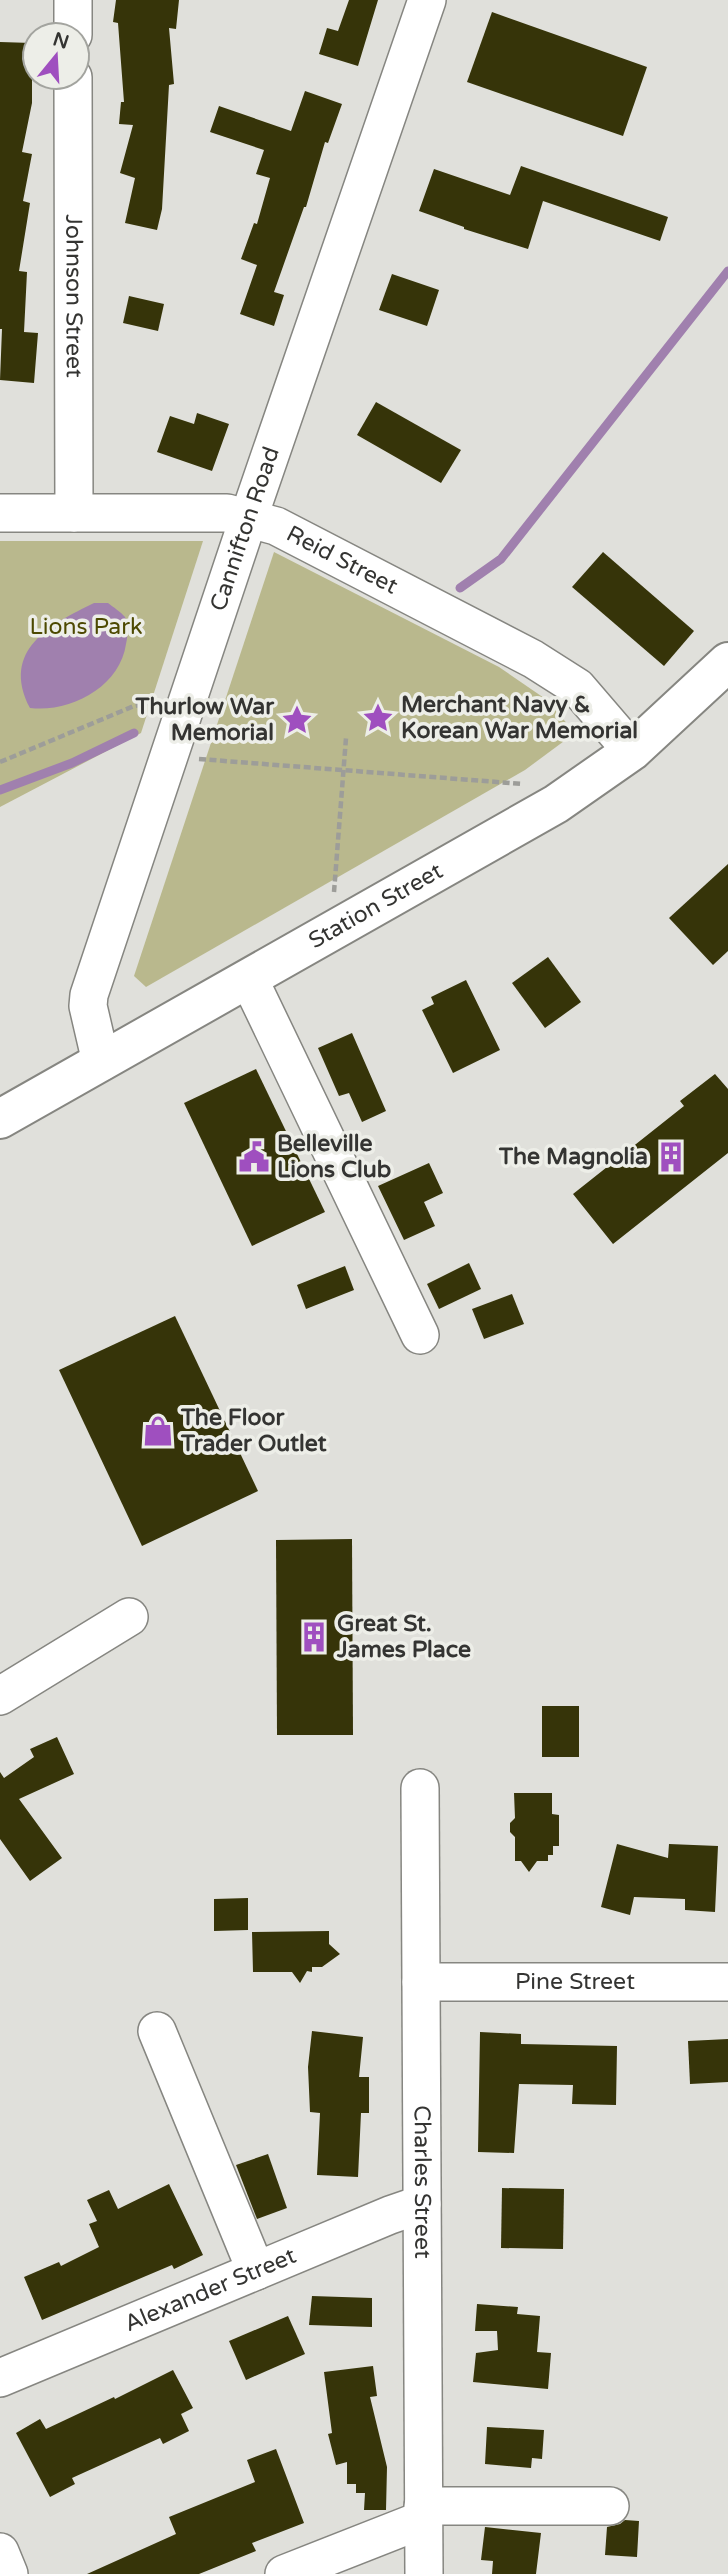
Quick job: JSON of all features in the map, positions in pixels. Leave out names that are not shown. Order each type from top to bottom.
[{"type":"main road","name":"Station Street","points":[[0,1119],[556,804],[632,751],[728,662]]},
{"type":"street","points":[[73,0],[73,21]]},
{"type":"street","name":"Cannifton Road","points":[[101,1062],[88,1006],[89,995],[249,517],[427,0]]},
{"type":"street","name":"Johnson Street","points":[[73,91],[74,513]]},
{"type":"street","name":"Reid Street","points":[[0,513],[227,513],[276,526],[533,659],[577,687],[632,751]]},
{"type":"street","points":[[249,979],[420,1335]]},
{"type":"street","points":[[0,1696],[129,1617]]},
{"type":"street","name":"Charles Street","points":[[420,1788],[424,2574]]},
{"type":"street","name":"Pine Street","points":[[421,1982],[728,1982]]},
{"type":"street","points":[[157,2031],[256,2271]]},
{"type":"street","name":"Alexander Street","points":[[0,2378],[422,2204]]},
{"type":"street","points":[[284,2574],[424,2512],[610,2506]]},
{"type":"street","points":[[0,2552],[9,2574]]},
{"type":"path","points":[[0,762],[134,706],[189,696]]},
{"type":"path","points":[[334,893],[346,737]]},
{"type":"path","points":[[195,758],[523,783]]},
{"type":"green space","name":"Lions Park","points":[[0,541],[203,541],[141,733],[0,807]]},
{"type":"green space","points":[[274,552],[499,667],[547,700],[575,733],[525,770],[146,987],[134,976]]},
{"type":"shaded area","points":[[94,603],[108,603],[126,620],[126,644],[114,673],[91,694],[76,701],[61,706],[30,708],[22,688],[21,670],[26,655],[47,630]]},
{"type":"building","points":[[116,0],[179,0],[176,29],[169,28],[174,84],[169,85],[162,209],[157,230],[125,223],[135,178],[120,173],[133,125],[119,124],[121,102],[124,102],[118,23],[113,22]]},
{"type":"building","points":[[349,0],[378,0],[358,66],[319,54],[327,28],[338,31]]},
{"type":"building","points":[[492,12],[647,67],[623,136],[467,82]]},
{"type":"building","points":[[0,42],[21,43],[21,91],[32,91],[22,152],[32,154],[23,201],[30,203],[19,271],[27,272],[24,332],[38,333],[34,383],[0,380]]},
{"type":"building","points":[[305,91],[342,104],[328,143],[325,142],[306,207],[274,292],[284,295],[274,326],[240,314],[257,265],[241,259],[254,223],[257,224],[270,178],[256,174],[264,150],[210,132],[219,106],[291,131]]},
{"type":"building","points":[[521,166],[668,217],[660,241],[543,201],[528,249],[464,229],[419,211],[434,169],[510,195]]},
{"type":"building","points":[[392,274],[439,290],[427,326],[379,310]]},
{"type":"building","points":[[129,296],[164,304],[158,331],[123,323]]},
{"type":"building","points":[[376,402],[461,450],[441,483],[357,435]]},
{"type":"building","points":[[197,413],[229,424],[212,471],[157,452],[170,416],[194,424]]},
{"type":"building","points":[[603,552],[694,631],[664,666],[572,587]]},
{"type":"building","points":[[728,864],[728,951],[713,965],[669,918]]},
{"type":"building","points":[[548,957],[581,1002],[545,1028],[512,983]]},
{"type":"building","points":[[466,980],[500,1050],[453,1073],[422,1010],[434,1004],[431,997]]},
{"type":"building","points":[[352,1033],[386,1111],[362,1122],[349,1093],[339,1096],[318,1048]]},
{"type":"building","name":"Belleville Lions Club","points":[[256,1069],[325,1212],[252,1246],[184,1103]]},
{"type":"building","name":"The Magnolia","points":[[715,1074],[728,1089],[728,1153],[613,1244],[573,1194],[684,1106],[680,1101]]},
{"type":"building","points":[[429,1163],[443,1193],[424,1202],[435,1226],[404,1240],[378,1186]]},
{"type":"building","points":[[469,1263],[481,1289],[439,1309],[427,1284]]},
{"type":"building","points":[[345,1266],[354,1290],[306,1309],[297,1285]]},
{"type":"building","points":[[512,1294],[524,1324],[484,1339],[472,1309]]},
{"type":"building","name":"The Floor Trader Outlet","points":[[175,1316],[258,1491],[142,1546],[59,1370]]},
{"type":"building","name":"Great St. James Place","points":[[352,1539],[353,1735],[277,1735],[276,1540]]},
{"type":"building","points":[[542,1706],[579,1706],[579,1757],[542,1757]]},
{"type":"building","points":[[57,1737],[74,1774],[19,1799],[62,1858],[30,1881],[0,1839],[0,1772],[4,1778],[34,1757],[30,1749]]},
{"type":"building","points":[[514,1793],[552,1793],[552,1814],[559,1815],[559,1846],[553,1846],[553,1855],[548,1855],[548,1861],[537,1861],[529,1872],[521,1861],[515,1861],[515,1837],[510,1832],[510,1823],[515,1818]]},
{"type":"building","points":[[617,1844],[668,1858],[669,1844],[718,1846],[715,1912],[685,1910],[685,1899],[634,1897],[630,1915],[601,1907]]},
{"type":"building","points":[[248,1898],[248,1930],[214,1931],[214,1899]]},
{"type":"building","points":[[329,1931],[329,1944],[340,1954],[322,1967],[312,1967],[312,1972],[307,1971],[300,1983],[292,1972],[253,1972],[252,1932]]},
{"type":"building","points":[[312,2031],[363,2037],[359,2077],[369,2077],[369,2113],[361,2113],[358,2177],[317,2175],[320,2113],[310,2112],[308,2067]]},
{"type":"building","points":[[480,2032],[521,2034],[521,2044],[617,2046],[616,2105],[572,2104],[573,2085],[519,2084],[514,2153],[478,2152]]},
{"type":"building","points":[[728,2039],[728,2082],[690,2084],[688,2041]]},
{"type":"building","points":[[268,2154],[287,2208],[257,2219],[236,2165]]},
{"type":"building","points":[[169,2184],[203,2255],[174,2269],[172,2265],[42,2320],[24,2277],[59,2262],[61,2266],[99,2247],[89,2224],[97,2221],[87,2200],[109,2190],[118,2209]]},
{"type":"building","points":[[502,2188],[564,2189],[563,2249],[501,2248]]},
{"type":"building","points":[[312,2296],[372,2298],[372,2327],[309,2325]]},
{"type":"building","points":[[477,2304],[518,2307],[517,2314],[540,2316],[537,2352],[551,2353],[548,2389],[473,2382],[476,2353],[498,2350],[497,2331],[475,2331]]},
{"type":"building","points":[[288,2316],[305,2354],[246,2380],[229,2341]]},
{"type":"building","points":[[373,2366],[377,2396],[370,2397],[387,2467],[386,2510],[364,2510],[365,2493],[356,2493],[356,2484],[347,2484],[347,2462],[336,2465],[328,2434],[332,2433],[324,2372]]},
{"type":"building","points":[[173,2370],[193,2408],[181,2414],[189,2431],[163,2444],[160,2438],[72,2478],[75,2484],[50,2497],[16,2433],[40,2419],[46,2429]]},
{"type":"building","points":[[487,2427],[544,2430],[542,2459],[532,2458],[531,2468],[485,2464]]},
{"type":"building","points":[[276,2449],[304,2523],[252,2543],[256,2551],[199,2574],[87,2574],[176,2534],[169,2517],[255,2482],[247,2460]]},
{"type":"building","points":[[625,2520],[639,2521],[637,2557],[605,2555],[607,2527]]},
{"type":"building","points":[[485,2527],[541,2533],[536,2574],[492,2574],[493,2561],[481,2560]]},
{"type":"waterway","points":[[460,588],[501,559],[728,271]]},
{"type":"waterway","points":[[0,790],[72,763],[134,733]]},
{"type":"place","name":"Merchant Navy & Korean War Memorial","points":[[378,718]]},
{"type":"place","name":"Thurlow War Memorial","points":[[297,720]]},
{"type":"place","name":"Belleville Lions Club","points":[[254,1157]]},
{"type":"place","name":"The Magnolia","points":[[671,1157]]},
{"type":"place","name":"The Floor Trader Outlet","points":[[158,1431]]},
{"type":"place","name":"Great St. James Place","points":[[314,1637]]}]
